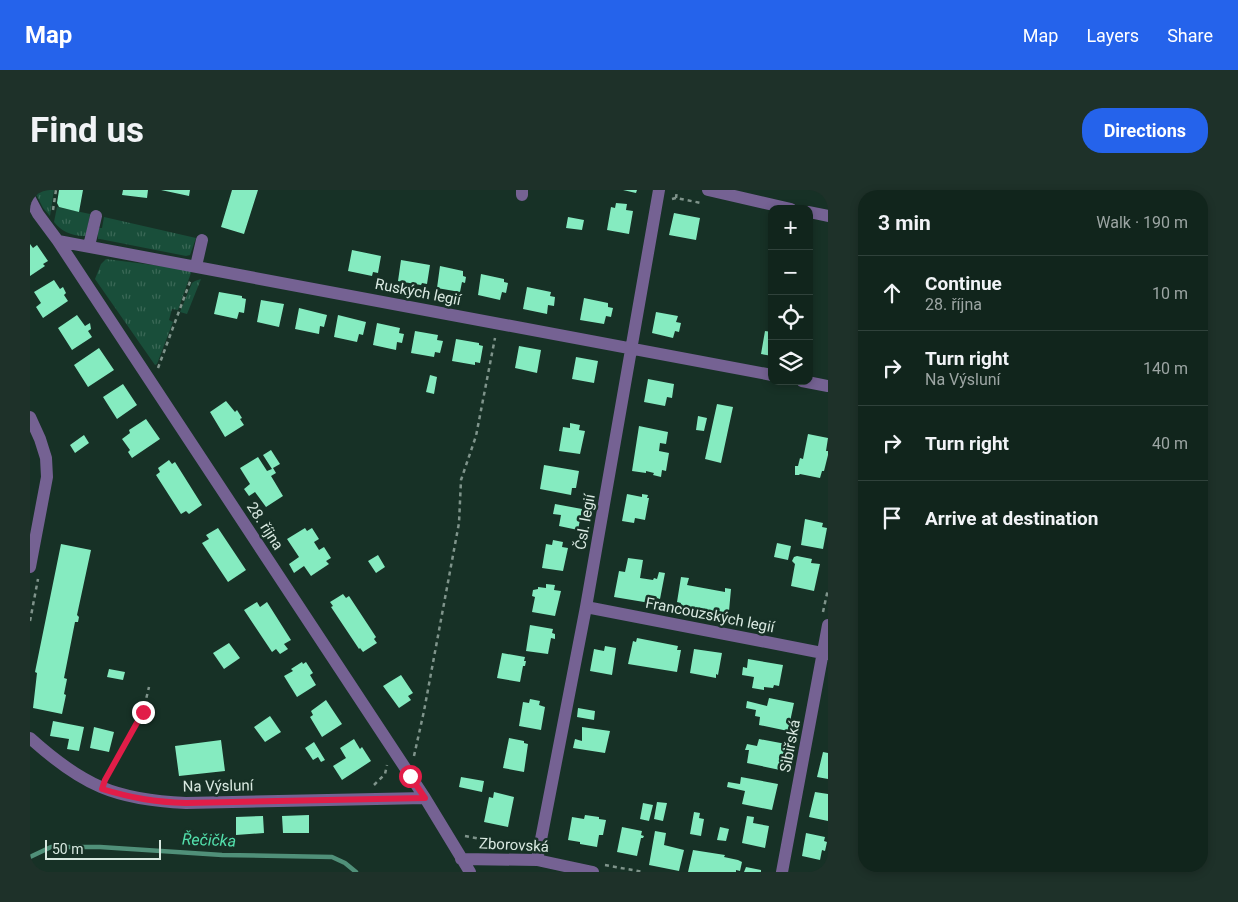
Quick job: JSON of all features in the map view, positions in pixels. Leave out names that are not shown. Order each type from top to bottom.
[{"type":"street","name":"Čsl. legií","points":[[537,860],[586,607],[660,190]]},
{"type":"street","points":[[708,190],[773,205]]},
{"type":"street","name":"28. října","points":[[30,199],[38,214],[58,241],[425,798],[470,872]]},
{"type":"street","points":[[813,213],[828,216]]},
{"type":"street","points":[[89,246],[96,216]]},
{"type":"street","points":[[194,271],[202,240]]},
{"type":"street","name":"Ruských legií","points":[[58,241],[89,246],[194,271],[497,328],[632,348],[768,374]]},
{"type":"street","points":[[813,383],[828,386]]},
{"type":"street","points":[[30,417],[46,458],[47,476],[30,567]]},
{"type":"street","name":"Francouzských legií","points":[[586,607],[826,654]]},
{"type":"street","name":"Sibiřská","points":[[782,872],[826,654],[828,625]]},
{"type":"street","name":"Na Výsluní","points":[[30,738],[74,774],[104,784],[128,796],[154,802],[425,798]]},
{"type":"street","name":"Zborovská","points":[[461,859],[537,860],[596,868]]},
{"type":"path","points":[[672,199],[676,198],[677,190]]},
{"type":"path","points":[[157,371],[194,271]]},
{"type":"path","points":[[412,762],[424,711],[459,523],[461,480],[476,436],[497,328]]},
{"type":"path","points":[[104,784],[141,717],[149,687]]},
{"type":"path","points":[[373,786],[385,774],[388,761]]},
{"type":"path","points":[[460,834],[469,838],[510,845]]},
{"type":"path","points":[[596,868],[643,872]]},
{"type":"green space","points":[[34,190],[54,190],[50,216],[43,208]]},
{"type":"green space","points":[[57,207],[90,214],[86,236],[64,231],[54,222]]},
{"type":"green space","points":[[104,217],[196,238],[190,255],[186,256],[98,239],[98,228],[102,228]]},
{"type":"green space","points":[[106,259],[192,270],[178,310],[172,309],[169,320],[173,322],[155,365],[95,279],[101,264]]},
{"type":"green space","points":[[201,279],[187,314],[180,312],[192,283]]},
{"type":"building","points":[[59,190],[83,190],[79,212],[59,207],[57,203]]},
{"type":"building","points":[[123,190],[148,190],[147,198],[122,195]]},
{"type":"building","points":[[161,190],[190,190],[189,196]]},
{"type":"building","points":[[232,190],[258,190],[244,234],[221,227]]},
{"type":"building","points":[[623,190],[637,190],[636,193]]},
{"type":"building","points":[[616,203],[627,204],[626,210],[633,211],[629,234],[607,230],[611,207],[615,208]]},
{"type":"building","points":[[674,213],[700,218],[696,240],[669,235]]},
{"type":"building","points":[[568,217],[584,220],[582,230],[566,228]]},
{"type":"building","points":[[30,244],[33,248],[37,245],[48,261],[43,264],[45,266],[30,276]]},
{"type":"building","points":[[352,250],[381,256],[378,273],[373,272],[372,276],[348,271]]},
{"type":"building","points":[[401,260],[430,265],[427,284],[422,283],[421,285],[398,281]]},
{"type":"building","points":[[440,266],[463,271],[463,276],[466,277],[465,283],[462,282],[460,292],[437,288]]},
{"type":"building","points":[[481,274],[504,279],[504,282],[508,283],[506,293],[502,292],[500,300],[478,295]]},
{"type":"building","points":[[54,280],[60,289],[63,287],[66,293],[64,295],[68,301],[43,318],[36,307],[41,303],[34,292]]},
{"type":"building","points":[[527,287],[551,292],[550,296],[555,297],[554,306],[548,305],[547,314],[523,309]]},
{"type":"building","points":[[219,292],[242,296],[242,298],[246,299],[244,313],[239,312],[237,319],[214,314]]},
{"type":"building","points":[[584,298],[608,303],[608,307],[613,308],[611,317],[606,316],[604,324],[580,320]]},
{"type":"building","points":[[261,300],[284,304],[279,327],[257,322]]},
{"type":"building","points":[[299,308],[327,315],[324,327],[320,326],[319,334],[295,329]]},
{"type":"building","points":[[656,312],[678,316],[676,322],[681,323],[679,332],[675,331],[673,338],[652,333]]},
{"type":"building","points":[[77,315],[85,326],[90,323],[91,329],[88,331],[92,337],[72,350],[58,328]]},
{"type":"building","points":[[338,315],[366,322],[363,335],[359,334],[357,342],[334,337]]},
{"type":"building","points":[[377,323],[400,328],[399,333],[404,334],[402,343],[397,342],[396,350],[373,345]]},
{"type":"building","points":[[415,331],[438,335],[437,340],[443,341],[440,353],[435,352],[434,357],[411,353]]},
{"type":"building","points":[[765,331],[768,331],[768,355],[761,354]]},
{"type":"building","points":[[456,339],[479,343],[479,345],[483,346],[480,363],[475,362],[475,365],[452,361]]},
{"type":"building","points":[[519,346],[541,350],[537,373],[515,368]]},
{"type":"building","points":[[99,348],[114,370],[88,387],[74,365]]},
{"type":"building","points":[[576,357],[598,361],[594,383],[572,379]]},
{"type":"building","points":[[430,375],[437,377],[434,394],[426,392]]},
{"type":"building","points":[[648,379],[674,384],[672,398],[667,397],[665,406],[644,402]]},
{"type":"building","points":[[123,384],[137,405],[117,419],[103,397]]},
{"type":"building","points":[[226,401],[235,412],[237,410],[244,425],[225,437],[210,412]]},
{"type":"building","points":[[717,404],[733,407],[721,463],[705,459]]},
{"type":"building","points":[[698,416],[707,418],[704,431],[696,430]]},
{"type":"building","points":[[146,419],[160,439],[132,458],[128,452],[130,450],[122,439],[130,433],[129,430]]},
{"type":"building","points":[[570,423],[580,425],[579,430],[585,431],[580,454],[559,451],[563,427],[570,428]]},
{"type":"building","points":[[639,426],[668,432],[666,444],[660,443],[659,451],[669,453],[666,471],[662,470],[661,477],[646,471],[646,473],[632,471]]},
{"type":"building","points":[[808,434],[828,438],[826,451],[828,451],[828,455],[820,478],[800,474],[795,475],[795,466],[798,466],[800,458],[803,459]]},
{"type":"building","points":[[84,435],[89,443],[75,453],[70,445]]},
{"type":"building","points":[[271,450],[280,464],[273,468],[276,473],[271,476],[283,496],[266,507],[255,492],[249,496],[244,489],[250,484],[240,468],[258,457],[267,471],[272,469],[263,455]]},
{"type":"building","points":[[169,460],[172,464],[175,462],[202,505],[189,514],[186,511],[181,514],[156,475],[160,472],[158,468]]},
{"type":"building","points":[[544,465],[579,471],[576,488],[572,488],[571,495],[540,489]]},
{"type":"building","points":[[627,494],[642,497],[642,494],[648,495],[645,520],[635,518],[634,523],[622,521]]},
{"type":"building","points":[[555,504],[582,509],[578,530],[559,526],[561,515],[553,514]]},
{"type":"building","points":[[805,519],[823,523],[822,527],[827,528],[823,549],[801,545]]},
{"type":"building","points":[[218,528],[246,570],[228,582],[202,543],[209,539],[206,535]]},
{"type":"building","points":[[305,528],[307,531],[312,528],[319,539],[314,542],[319,550],[324,547],[331,558],[326,561],[329,564],[311,576],[304,566],[294,573],[289,564],[299,557],[287,539]]},
{"type":"building","points":[[553,540],[563,542],[562,547],[568,548],[563,571],[542,568],[546,544],[552,545]]},
{"type":"building","points":[[777,543],[791,546],[788,560],[774,557]]},
{"type":"building","points":[[61,544],[91,550],[77,615],[79,617],[78,622],[75,622],[64,678],[67,679],[62,714],[33,708],[37,673],[35,672]]},
{"type":"building","points":[[378,555],[385,567],[376,573],[368,561]]},
{"type":"building","points":[[797,556],[812,559],[811,563],[820,564],[814,591],[791,586],[795,564],[792,561]]},
{"type":"building","points":[[628,558],[643,560],[640,578],[653,580],[654,578],[657,579],[659,572],[665,573],[660,599],[657,598],[656,604],[614,597],[619,571],[625,572]]},
{"type":"building","points":[[681,577],[689,578],[687,585],[725,592],[725,588],[731,589],[729,611],[725,611],[724,617],[680,609],[681,603],[677,602]]},
{"type":"building","points":[[546,584],[555,585],[554,590],[561,591],[555,616],[532,612],[535,597],[532,596],[533,590],[538,589],[538,587],[546,588]]},
{"type":"building","points":[[343,594],[346,598],[349,596],[376,637],[374,639],[377,643],[363,652],[359,649],[331,607],[333,606],[330,602]]},
{"type":"building","points":[[257,602],[260,607],[267,602],[291,640],[284,644],[288,649],[280,654],[276,649],[272,652],[244,610]]},
{"type":"building","points":[[530,625],[553,629],[552,633],[555,634],[555,639],[551,638],[548,654],[526,651]]},
{"type":"building","points":[[637,638],[678,646],[677,650],[681,650],[677,672],[628,664],[633,641],[636,642]]},
{"type":"building","points":[[229,643],[240,658],[224,669],[213,653]]},
{"type":"building","points":[[605,646],[616,648],[612,675],[590,671],[594,649],[604,651]]},
{"type":"building","points":[[694,649],[722,653],[716,678],[690,673]]},
{"type":"building","points":[[502,653],[525,657],[525,666],[523,666],[520,682],[497,678]]},
{"type":"building","points":[[748,659],[783,665],[779,686],[774,685],[773,688],[764,687],[764,690],[752,688],[754,677],[742,675],[743,667],[747,668]]},
{"type":"building","points":[[302,662],[303,664],[306,662],[313,673],[310,675],[316,685],[297,697],[284,676],[293,671],[291,669]]},
{"type":"building","points":[[109,669],[125,672],[123,680],[107,677]]},
{"type":"building","points":[[401,675],[413,693],[408,696],[411,700],[399,708],[383,686]]},
{"type":"building","points":[[769,698],[794,703],[788,731],[759,725],[760,717],[755,716],[756,710],[746,708],[747,701],[767,706]]},
{"type":"building","points":[[530,699],[540,701],[539,705],[545,707],[541,730],[519,726],[523,702],[529,703]]},
{"type":"building","points":[[326,700],[342,724],[322,737],[310,717],[313,715],[311,711]]},
{"type":"building","points":[[578,708],[595,711],[594,720],[577,717]]},
{"type":"building","points":[[270,716],[281,732],[265,742],[254,727]]},
{"type":"building","points":[[53,721],[84,727],[79,751],[67,749],[69,739],[50,736]]},
{"type":"building","points":[[94,727],[114,732],[109,752],[90,748]]},
{"type":"building","points":[[582,727],[610,731],[605,753],[573,748],[575,739],[582,741]]},
{"type":"building","points":[[509,738],[524,741],[524,743],[528,744],[524,772],[503,768]]},
{"type":"building","points":[[354,739],[371,761],[342,780],[333,766],[346,758],[340,748]]},
{"type":"building","points":[[759,739],[786,744],[780,770],[747,763],[749,750],[745,750],[747,744],[757,746]]},
{"type":"building","points":[[221,740],[225,771],[179,776],[175,746]]},
{"type":"building","points":[[314,742],[325,760],[321,762],[318,757],[313,760],[305,748]]},
{"type":"building","points":[[823,752],[828,753],[828,779],[817,777]]},
{"type":"building","points":[[461,777],[484,781],[482,792],[459,787]]},
{"type":"building","points":[[741,777],[778,784],[772,810],[742,804],[745,791],[727,787],[728,782],[740,784]]},
{"type":"building","points":[[494,792],[514,797],[508,827],[484,822],[489,797],[493,798]]},
{"type":"building","points":[[815,792],[828,794],[828,821],[809,817]]},
{"type":"building","points":[[657,802],[667,803],[663,821],[654,819]]},
{"type":"building","points":[[643,803],[653,805],[649,821],[640,819]]},
{"type":"building","points":[[694,812],[700,813],[699,818],[704,819],[701,836],[690,834]]},
{"type":"building","points":[[309,815],[309,833],[283,833],[282,816]]},
{"type":"building","points":[[585,815],[606,820],[603,835],[599,835],[597,847],[568,840],[572,817],[584,819]]},
{"type":"building","points":[[263,816],[264,833],[236,835],[236,817]]},
{"type":"building","points":[[747,816],[754,817],[753,823],[769,826],[765,848],[742,843]]},
{"type":"building","points":[[622,827],[642,831],[641,835],[644,836],[641,838],[637,856],[617,852]]},
{"type":"building","points":[[720,827],[729,829],[726,841],[717,840]]},
{"type":"building","points":[[655,831],[666,833],[664,845],[684,850],[679,871],[649,865]]},
{"type":"building","points":[[806,833],[825,837],[824,841],[827,842],[825,851],[822,850],[820,860],[802,856]]},
{"type":"building","points":[[693,850],[725,855],[724,857],[738,860],[742,862],[740,871],[688,872]]},
{"type":"building","points":[[746,867],[761,870],[761,872],[744,872]]},
{"type":"waterway","name":"Řečička","points":[[30,857],[51,847],[100,847],[222,855],[332,857],[345,863],[356,872]]},
{"type":"route","points":[[143,712],[105,780],[102,789],[154,802],[186,803],[425,798],[410,776]]}]
